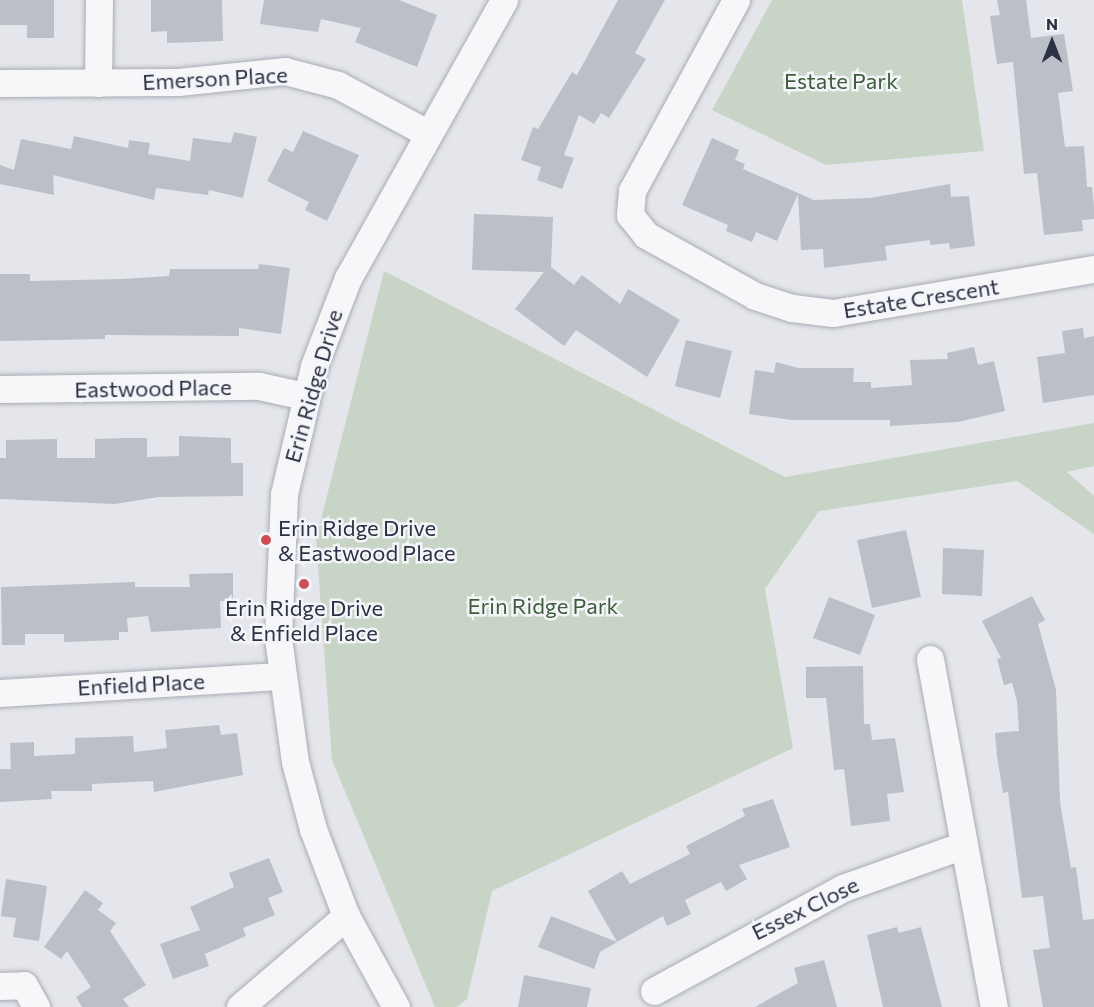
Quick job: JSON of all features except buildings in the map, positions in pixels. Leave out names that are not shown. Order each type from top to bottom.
[{"type":"street","points":[[98,83],[99,0]]},
{"type":"street","name":"Erin Ridge Drive","points":[[396,1007],[346,916],[302,792],[281,676],[280,534],[293,440],[328,326],[359,254],[504,0]]},
{"type":"street","name":"Estate Crescent","points":[[736,0],[619,218],[744,291],[809,311],[867,309],[1094,269]]},
{"type":"street","name":"Emerson Place","points":[[0,83],[178,82],[271,70],[297,73],[338,85],[427,134]]},
{"type":"street","name":"Eastwood Place","points":[[0,389],[259,386],[305,396]]},
{"type":"street","points":[[930,660],[994,1007]]},
{"type":"street","name":"Enfield Place","points":[[0,693],[281,676]]},
{"type":"street","name":"Essex Close","points":[[654,991],[843,888],[964,845]]},
{"type":"street","points":[[240,1007],[346,916]]},
{"type":"street","points":[[0,986],[24,985],[36,1007]]},
{"type":"green space","name":"Estate Park","points":[[772,0],[962,0],[984,151],[826,165],[712,110]]},
{"type":"green space","name":"Erin Ridge Park","points":[[384,271],[785,477],[1094,423],[1094,466],[1067,472],[1094,496],[1094,534],[1017,481],[819,511],[765,589],[793,748],[492,891],[467,999],[457,1007],[435,1007],[332,760],[316,539]]},
{"type":"place","name":"Erin Ridge Drive & Eastwood Place","points":[[266,540]]},
{"type":"place","name":"Erin Ridge Drive & Enfield Place","points":[[304,584]]}]
